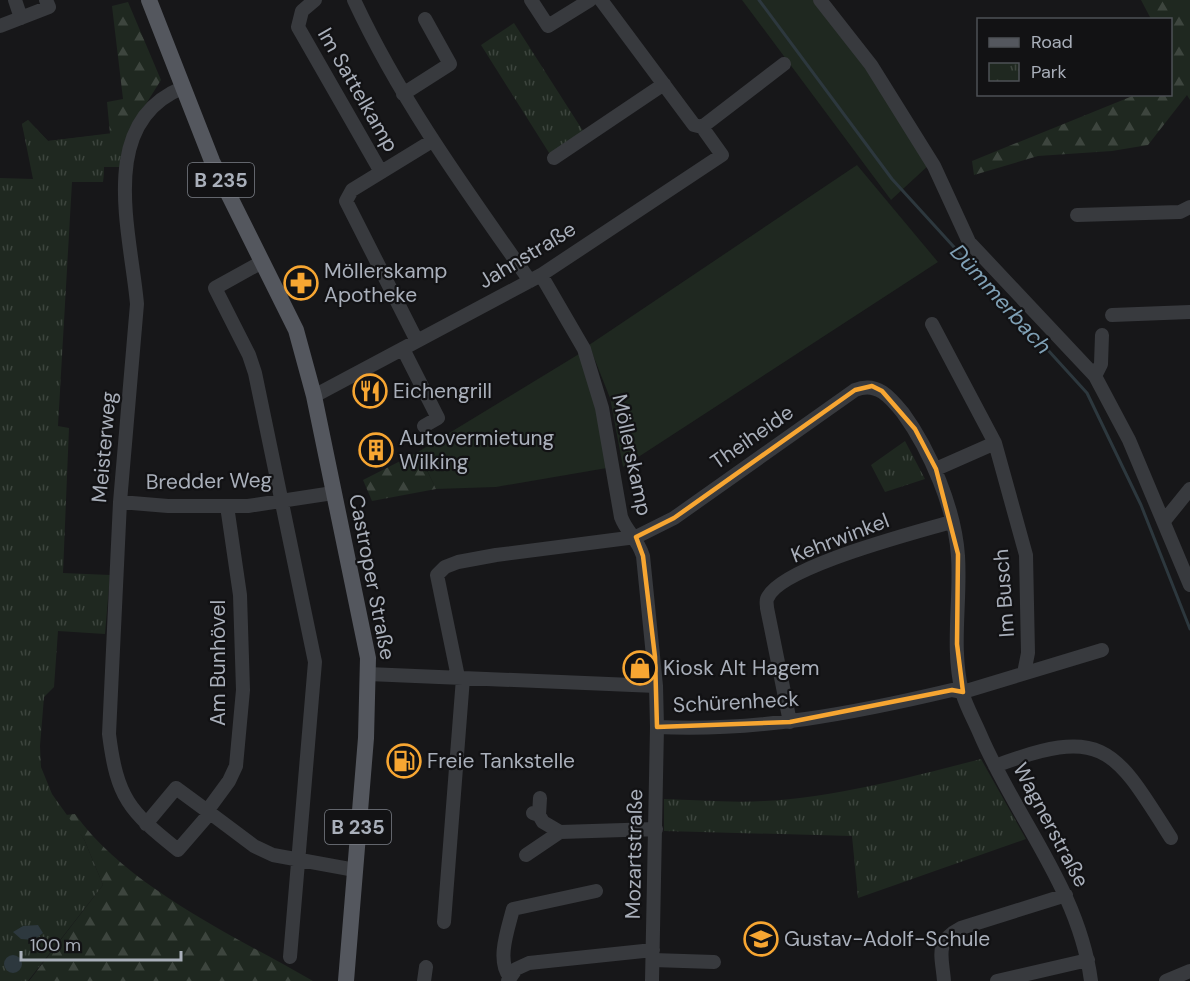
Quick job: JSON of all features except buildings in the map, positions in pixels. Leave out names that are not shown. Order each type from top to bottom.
[{"type":"main road","name":"Castroper Straße","points":[[149,0],[212,161],[296,330],[314,396],[368,658],[346,981]]},
{"type":"street","points":[[15,0],[21,18]]},
{"type":"street","points":[[0,26],[49,7],[46,0]]},
{"type":"street","name":"Im Sattelkamp","points":[[315,0],[302,10],[298,27],[381,172]]},
{"type":"street","name":"Möllerskamp","points":[[354,0],[403,94],[432,141],[536,278],[584,349],[602,408],[621,517],[627,530],[636,537],[643,556],[656,686]]},
{"type":"street","points":[[531,0],[548,26],[590,0]]},
{"type":"street","points":[[601,0],[694,125],[702,127],[784,64]]},
{"type":"street","points":[[820,0],[871,65],[934,166],[969,242],[1095,376],[1129,440],[1190,585]]},
{"type":"street","points":[[403,94],[450,63],[424,19]]},
{"type":"street","points":[[554,158],[663,84]]},
{"type":"street","name":"Meisterweg","points":[[182,88],[165,95],[156,102],[131,142],[126,160],[125,228],[134,271],[136,304],[120,502],[109,734],[117,780],[127,802],[146,824],[178,850],[208,812]]},
{"type":"street","name":"Jahnstraße","points":[[314,396],[536,278],[722,155],[702,127]]},
{"type":"street","name":"Im Sattelkamp","points":[[417,341],[346,201],[352,190],[432,141]]},
{"type":"street","points":[[1077,216],[1180,212],[1190,207]]},
{"type":"street","points":[[262,262],[215,288],[249,354],[283,501],[315,662],[290,957]]},
{"type":"street","points":[[1112,315],[1190,312]]},
{"type":"street","name":"Im Busch","points":[[932,324],[995,443],[1026,555],[1028,653],[1024,673]]},
{"type":"street","points":[[1095,376],[1101,364],[1102,335]]},
{"type":"street","points":[[403,349],[438,418],[424,426]]},
{"type":"street","name":"Theiheide","points":[[460,678],[437,575],[445,567],[496,555],[636,537],[674,518],[855,390],[864,386],[882,391],[898,407],[915,429],[936,469],[958,554],[957,644],[963,692]]},
{"type":"street","points":[[936,469],[995,443]]},
{"type":"street","points":[[1164,521],[1190,489]]},
{"type":"street","name":"Bredder Weg","points":[[120,502],[227,507],[333,494]]},
{"type":"street","name":"Am Bunhövel","points":[[208,812],[229,781],[236,766],[243,690],[240,595],[227,507]]},
{"type":"street","name":"Kehrwinkel","points":[[790,722],[767,608],[767,599],[775,589],[807,569],[854,551],[951,522]]},
{"type":"street","points":[[963,692],[1102,650]]},
{"type":"street","name":"Schürenheck","points":[[368,674],[656,686],[657,727],[790,722],[869,710],[951,690],[963,692]]},
{"type":"street","points":[[444,922],[460,678]]},
{"type":"street","name":"Wagnerstraße","points":[[963,692],[995,766],[1066,896],[1081,929],[1091,981]]},
{"type":"street","name":"Mozartstraße","points":[[652,981],[657,727]]},
{"type":"street","points":[[995,766],[1056,747],[1083,745],[1106,754],[1120,763],[1132,778],[1171,838]]},
{"type":"street","points":[[146,824],[176,788],[254,846],[273,855],[355,870]]},
{"type":"street","points":[[540,798],[536,814],[543,822],[560,832],[656,829]]},
{"type":"street","points":[[526,855],[560,832]]},
{"type":"street","points":[[596,891],[513,909],[502,962],[509,979],[516,969],[529,963],[653,955],[714,963]]},
{"type":"street","points":[[944,981],[941,946],[946,935],[961,928],[1066,896]]},
{"type":"street","points":[[997,981],[1088,960]]},
{"type":"street","points":[[1166,981],[1190,971]]},
{"type":"highlighted area","points":[[872,386],[882,391],[915,429],[936,469],[951,522],[958,554],[957,644],[963,692],[952,690],[790,722],[657,727],[655,657],[643,556],[636,537],[674,518],[855,390]]},
{"type":"green space","points":[[742,0],[815,0],[869,70],[929,165],[891,200]]},
{"type":"green space","points":[[1141,0],[1190,0],[1190,100],[1187,95],[1148,145],[1112,151],[1038,156],[974,175],[972,161],[1133,96],[1172,96],[1172,18],[1150,18]]},
{"type":"green space","points":[[128,2],[161,80],[129,131],[121,167],[104,167],[103,182],[72,182],[30,155],[22,124],[28,120],[48,141],[110,134],[107,102],[123,99],[112,6]]},
{"type":"green space","points":[[514,23],[585,134],[551,156],[481,45]]},
{"type":"green space","points":[[28,120],[48,141],[129,131],[121,167],[104,167],[103,182],[72,182],[58,426],[69,428],[63,573],[110,575],[105,634],[58,631],[54,687],[44,697],[40,746],[41,767],[52,794],[84,839],[103,885],[28,981],[0,981],[0,178],[33,179],[22,124]]},
{"type":"green space","points":[[857,165],[938,262],[623,467],[610,398],[589,345]]},
{"type":"green space","points":[[579,354],[597,404],[607,468],[496,487],[436,489],[418,452]]},
{"type":"green space","points":[[905,441],[925,479],[885,492],[871,465]]},
{"type":"green space","points":[[418,452],[436,489],[372,501],[363,480]]},
{"type":"green space","points":[[981,759],[1026,839],[858,898],[852,836],[664,831],[664,799],[740,802],[792,799],[874,785]]},
{"type":"green space","points":[[75,814],[97,841],[153,887],[217,928],[313,981],[29,981],[103,885],[84,839],[65,815]]},
{"type":"shaded area","points":[[38,925],[43,933],[34,940],[21,939],[13,932],[23,926]]},
{"type":"shaded area","points":[[9,955],[17,955],[22,960],[20,971],[9,973],[4,968],[4,960]]},
{"type":"waterway","name":"Dümmerbach","points":[[759,0],[892,179],[1087,393],[1141,505],[1190,629]]},
{"type":"place","name":"Möllerskamp Apotheke","points":[[301,283]]},
{"type":"place","name":"Eichengrill","points":[[370,391]]},
{"type":"place","name":"Autovermietung Wilking","points":[[376,450]]},
{"type":"place","name":"Kiosk Alt Hagem","points":[[640,668]]},
{"type":"place","name":"Freie Tankstelle","points":[[404,761]]},
{"type":"place","name":"Gustav-Adolf-Schule","points":[[761,939]]}]
